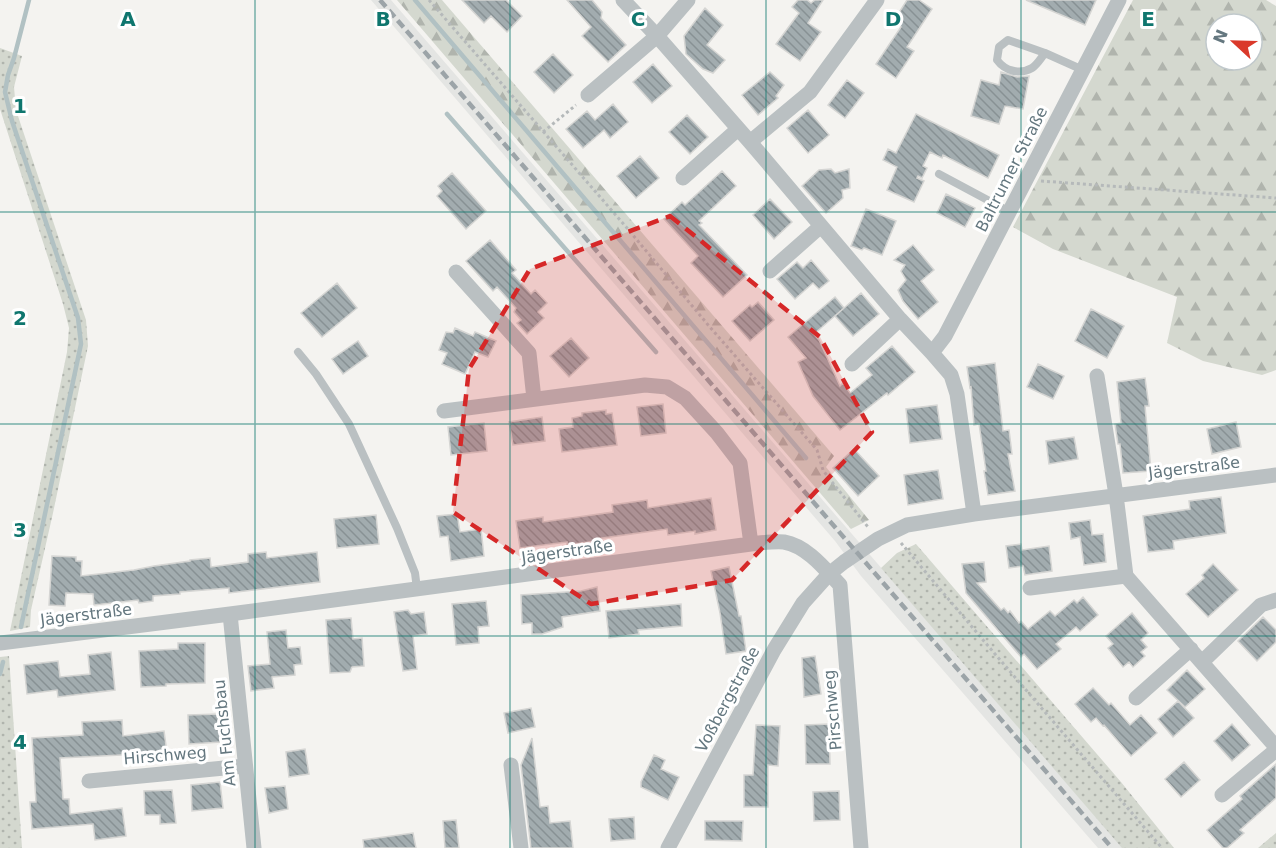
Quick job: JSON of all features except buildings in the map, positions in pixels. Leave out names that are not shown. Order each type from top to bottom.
[{"type":"street","points":[[624,0],[951,375],[957,394],[974,514]]},
{"type":"street","points":[[588,96],[657,36],[688,0]]},
{"type":"street","points":[[750,142],[810,92],[876,0]]},
{"type":"street","name":"Baltrumer Straße","points":[[932,353],[945,336],[1119,0]]},
{"type":"street","points":[[683,178],[738,129]]},
{"type":"street","points":[[770,271],[821,226]]},
{"type":"street","points":[[456,272],[529,353],[534,399]]},
{"type":"street","points":[[852,364],[900,319]]},
{"type":"street","points":[[1097,376],[1126,576],[1276,748],[1222,795]]},
{"type":"street","points":[[444,411],[645,385],[667,387],[685,398],[717,433],[740,463],[751,544]]},
{"type":"street","name":"Jägerstraße","points":[[0,643],[751,544],[784,542],[801,549],[829,574],[856,552],[907,525],[974,514],[1276,475]]},
{"type":"street","name":"Voßbergstraße","points":[[668,848],[774,650],[803,603],[829,574]]},
{"type":"street","name":"Pirschweg","points":[[829,574],[840,585],[861,848]]},
{"type":"street","points":[[1030,588],[1126,576]]},
{"type":"street","points":[[1202,662],[1261,605],[1276,600]]},
{"type":"street","name":"Am Fuchsbau","points":[[230,614],[254,848]]},
{"type":"street","points":[[1136,698],[1191,649]]},
{"type":"street","points":[[511,765],[521,848]]},
{"type":"street","name":"Hirschweg","points":[[89,781],[245,766]]},
{"type":"lane","points":[[1045,53],[1032,68],[1019,72],[1002,67],[997,60],[999,47],[1008,40],[1045,53],[1083,70]]},
{"type":"lane","points":[[939,174],[1010,212]]},
{"type":"lane","points":[[298,352],[316,374],[349,424],[404,546],[415,573],[417,589]]},
{"type":"path","points":[[429,0],[817,450],[828,477],[867,526],[875,528]]},
{"type":"path","points":[[543,132],[588,96]]},
{"type":"path","points":[[1025,180],[1276,198]]},
{"type":"path","points":[[896,530],[901,543],[1162,848]]},
{"type":"highlighted area","points":[[670,216],[820,337],[872,432],[732,580],[591,604],[453,512],[469,369],[530,269]]},
{"type":"shaded area","points":[[371,0],[391,0],[1123,848],[1098,848],[861,576],[835,541]]},
{"type":"green space","points":[[397,0],[442,0],[834,456],[826,467],[869,520],[851,529]]},
{"type":"green space","points":[[1133,0],[1266,0],[1276,6],[1276,370],[1262,375],[1203,361],[1167,343],[1177,297],[1053,249],[1013,227]]},
{"type":"green space","points":[[0,48],[22,56],[14,87],[16,110],[86,320],[88,346],[31,610],[30,627],[10,631],[67,352],[69,328],[0,109]]},
{"type":"green space","points":[[916,544],[1121,782],[1174,848],[1122,848],[881,568],[897,553]]},
{"type":"green space","points":[[9,656],[22,848],[0,848],[0,657]]},
{"type":"green space","points":[[1276,833],[1276,848],[1258,848]]},
{"type":"waterway","points":[[21,627],[81,344],[78,318],[12,121],[5,92],[29,0]]},
{"type":"waterway","points":[[415,0],[806,458]]},
{"type":"waterway","points":[[447,114],[656,352]]},
{"type":"waterway","points":[[0,674],[3,662]]},
{"type":"railway","points":[[380,0],[1112,848]]}]
